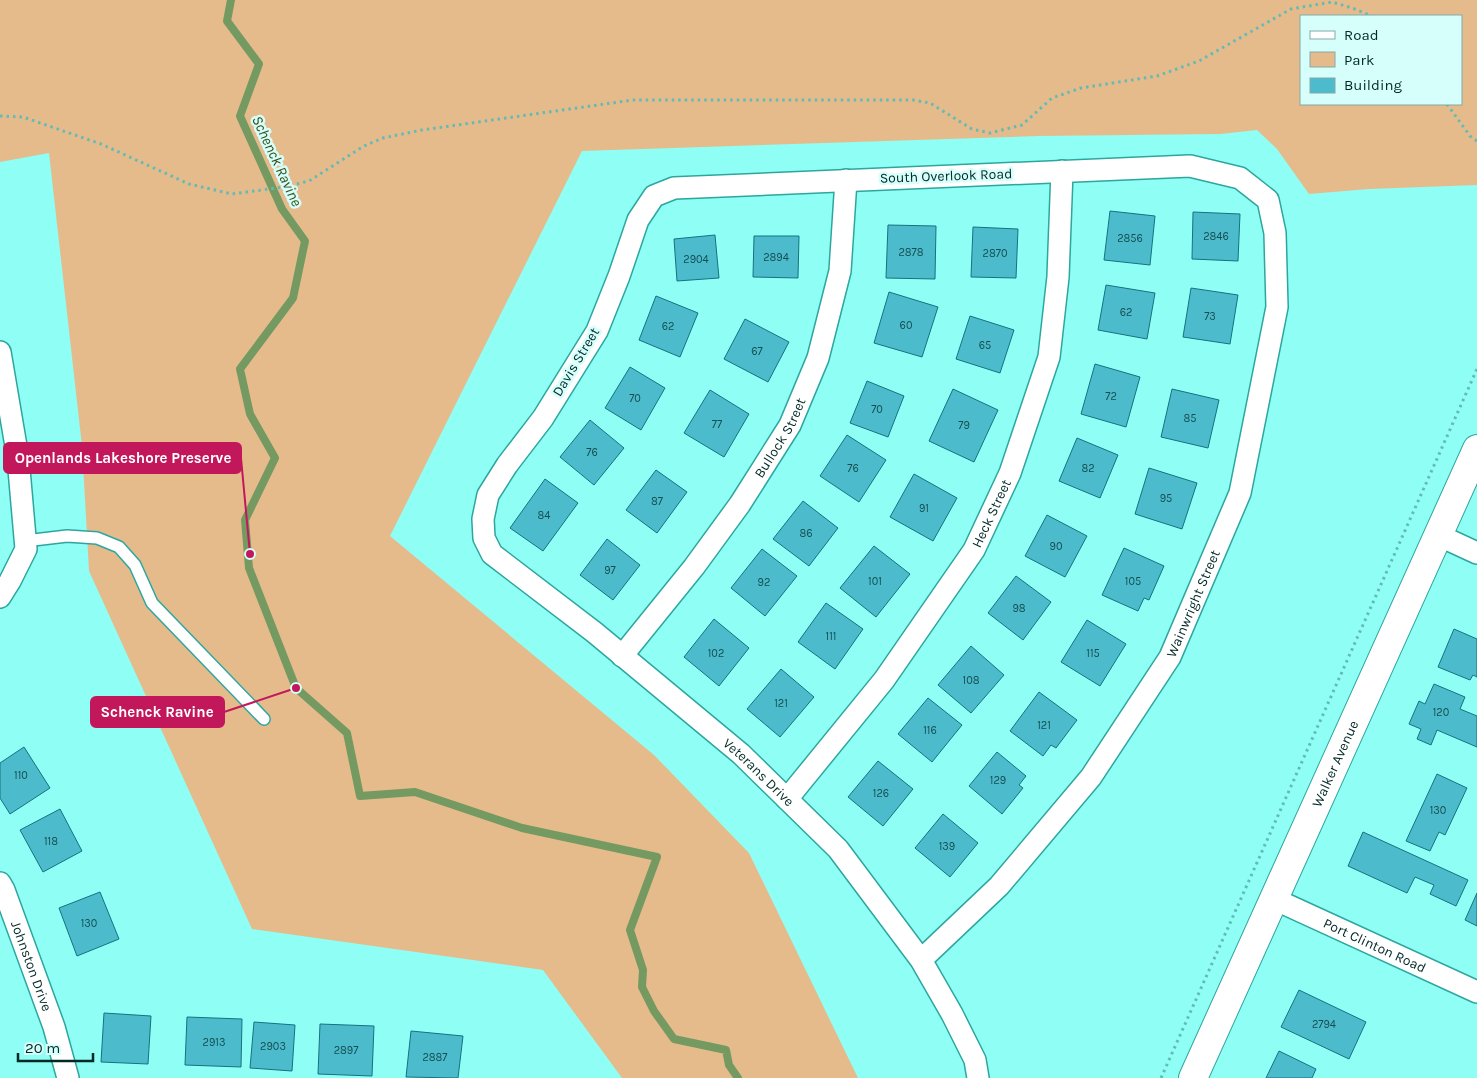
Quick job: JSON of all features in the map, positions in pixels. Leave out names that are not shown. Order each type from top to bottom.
[{"type":"main road","name":"Walker Avenue","points":[[1192,1078],[1477,449]]},
{"type":"street","name":"South Overlook Road","points":[[654,196],[674,188],[1190,166],[1240,178]]},
{"type":"street","name":"Heck Street","points":[[787,799],[884,680],[974,550],[1010,473],[1049,357],[1058,276],[1062,171]]},
{"type":"street","name":"Wainwright Street","points":[[921,960],[999,886],[1091,777],[1170,657],[1240,493],[1277,307],[1275,233],[1268,200],[1240,178]]},
{"type":"street","name":"Bullock Street","points":[[622,656],[694,567],[740,504],[790,425],[818,358],[840,271],[846,180]]},
{"type":"street","name":"Davis Street","points":[[483,519],[488,495],[507,465],[543,418],[596,331],[620,276],[638,220],[654,196]]},
{"type":"street","points":[[0,352],[18,458],[26,549],[0,597]]},
{"type":"street","name":"Veterans Drive","points":[[483,519],[484,538],[492,554],[622,656],[741,754],[838,849],[921,960],[952,1014],[975,1060],[978,1078]]},
{"type":"street","points":[[1438,535],[1477,553]]},
{"type":"street","name":"Johnston Drive","points":[[0,883],[54,1027],[68,1078]]},
{"type":"street","name":"Port Clinton Road","points":[[1274,898],[1477,992]]},
{"type":"lane","points":[[25,541],[67,536],[97,538],[119,547],[135,565],[152,603],[264,718]]},
{"type":"path","points":[[0,116],[23,117],[100,144],[189,184],[232,194],[284,187],[309,181],[364,146],[383,138],[422,130],[633,100],[913,100],[930,103],[972,128],[990,133],[1022,126],[1052,98],[1081,88],[1157,76],[1200,61],[1291,9],[1332,2],[1369,15]]},
{"type":"path","points":[[1448,105],[1470,136],[1477,141]]},
{"type":"path","points":[[1160,1078],[1477,369]]},
{"type":"green space","points":[[0,0],[1477,0],[1477,185],[1369,189],[1309,194],[1277,149],[1257,130],[1221,134],[1039,136],[582,151],[390,536],[654,755],[749,853],[858,1078],[622,1078],[543,970],[252,929],[89,571],[82,446],[49,153],[0,162]]},
{"type":"building","points":[[1110,211],[1155,216],[1150,265],[1104,260]]},
{"type":"building","points":[[1193,212],[1240,214],[1238,261],[1192,259]]},
{"type":"building","points":[[888,225],[936,226],[935,279],[886,278]]},
{"type":"building","points":[[973,227],[1018,229],[1016,278],[971,277]]},
{"type":"building","points":[[715,235],[719,278],[677,281],[674,239]]},
{"type":"building","points":[[754,236],[799,236],[798,278],[753,277]]},
{"type":"building","points":[[1106,285],[1155,293],[1147,339],[1098,330]]},
{"type":"building","points":[[1191,288],[1238,295],[1230,344],[1183,337]]},
{"type":"building","points":[[889,292],[938,307],[922,357],[874,343]]},
{"type":"building","points":[[656,296],[698,313],[680,357],[639,340]]},
{"type":"building","points":[[970,316],[1014,330],[1000,373],[956,359]]},
{"type":"building","points":[[745,319],[789,342],[768,382],[724,359]]},
{"type":"building","points":[[1095,364],[1140,377],[1126,427],[1081,414]]},
{"type":"building","points":[[630,367],[665,388],[641,430],[605,408]]},
{"type":"building","points":[[867,381],[904,396],[888,437],[850,423]]},
{"type":"building","points":[[953,389],[998,410],[974,462],[929,441]]},
{"type":"building","points":[[1172,389],[1219,400],[1208,448],[1161,437]]},
{"type":"building","points":[[710,390],[749,414],[724,457],[684,433]]},
{"type":"building","points":[[590,420],[624,448],[594,485],[560,457]]},
{"type":"building","points":[[847,435],[886,460],[859,502],[820,476]]},
{"type":"building","points":[[1077,438],[1118,455],[1100,498],[1059,481]]},
{"type":"building","points":[[1149,468],[1197,483],[1182,529],[1135,514]]},
{"type":"building","points":[[656,470],[687,492],[657,533],[626,510]]},
{"type":"building","points":[[914,474],[957,498],[933,541],[890,517]]},
{"type":"building","points":[[545,479],[578,503],[543,551],[510,528]]},
{"type":"building","points":[[803,501],[838,528],[809,566],[773,539]]},
{"type":"building","points":[[1047,515],[1087,536],[1065,577],[1025,556]]},
{"type":"building","points":[[607,539],[640,565],[613,600],[580,575]]},
{"type":"building","points":[[874,546],[910,574],[876,617],[840,588]]},
{"type":"building","points":[[1124,548],[1164,566],[1149,600],[1144,598],[1138,611],[1102,595]]},
{"type":"building","points":[[762,549],[797,576],[765,616],[731,588]]},
{"type":"building","points":[[1016,576],[1051,602],[1023,640],[988,613]]},
{"type":"building","points":[[826,603],[863,629],[835,669],[798,642]]},
{"type":"building","points":[[714,619],[749,648],[719,686],[684,657]]},
{"type":"building","points":[[1087,620],[1126,644],[1100,686],[1061,662]]},
{"type":"building","points":[[1454,629],[1477,639],[1477,677],[1473,675],[1470,680],[1438,667]]},
{"type":"building","points":[[971,646],[1004,675],[971,713],[938,685]]},
{"type":"building","points":[[781,669],[814,697],[780,737],[747,709]]},
{"type":"building","points":[[1434,684],[1465,697],[1460,709],[1477,716],[1477,747],[1437,730],[1431,745],[1417,739],[1421,729],[1409,724],[1419,701],[1425,704]]},
{"type":"building","points":[[1039,692],[1077,720],[1056,748],[1051,745],[1043,756],[1010,731]]},
{"type":"building","points":[[928,698],[962,725],[932,762],[898,734]]},
{"type":"building","points":[[24,747],[50,788],[10,814],[0,798],[0,763]]},
{"type":"building","points":[[997,752],[1026,776],[1019,785],[1023,788],[1002,814],[969,786]]},
{"type":"building","points":[[878,761],[913,789],[883,826],[848,797]]},
{"type":"building","points":[[1437,774],[1467,788],[1445,835],[1439,832],[1430,851],[1406,841]]},
{"type":"building","points":[[60,809],[82,851],[43,872],[20,830]]},
{"type":"building","points":[[943,814],[978,843],[950,877],[915,848]]},
{"type":"building","points":[[1363,832],[1468,880],[1456,906],[1430,894],[1434,885],[1415,877],[1407,893],[1348,866]]},
{"type":"building","points":[[100,892],[119,939],[77,956],[59,908]]},
{"type":"building","points":[[1477,893],[1477,926],[1465,920]]},
{"type":"building","points":[[1299,990],[1366,1022],[1349,1059],[1281,1027]]},
{"type":"building","points":[[104,1013],[151,1016],[148,1064],[101,1062]]},
{"type":"building","points":[[187,1017],[242,1019],[241,1067],[185,1065]]},
{"type":"building","points":[[254,1022],[295,1025],[292,1071],[250,1068]]},
{"type":"building","points":[[320,1024],[374,1026],[372,1076],[318,1074]]},
{"type":"building","points":[[411,1031],[463,1036],[458,1078],[406,1077]]},
{"type":"building","points":[[1279,1051],[1316,1069],[1312,1078],[1266,1078]]},
{"type":"waterway","name":"Schenck Ravine","points":[[231,0],[227,21],[259,64],[240,116],[282,209],[305,241],[293,298],[240,369],[250,414],[275,458],[245,520],[249,568],[296,688],[347,733],[360,796],[415,792],[522,828],[657,857],[630,930],[643,970],[642,987],[654,1011],[674,1039],[726,1050],[729,1065],[738,1078]]},
{"type":"place","name":"Openlands Lakeshore Preserve","points":[[250,554]]},
{"type":"place","name":"Schenck Ravine","points":[[296,688]]}]
